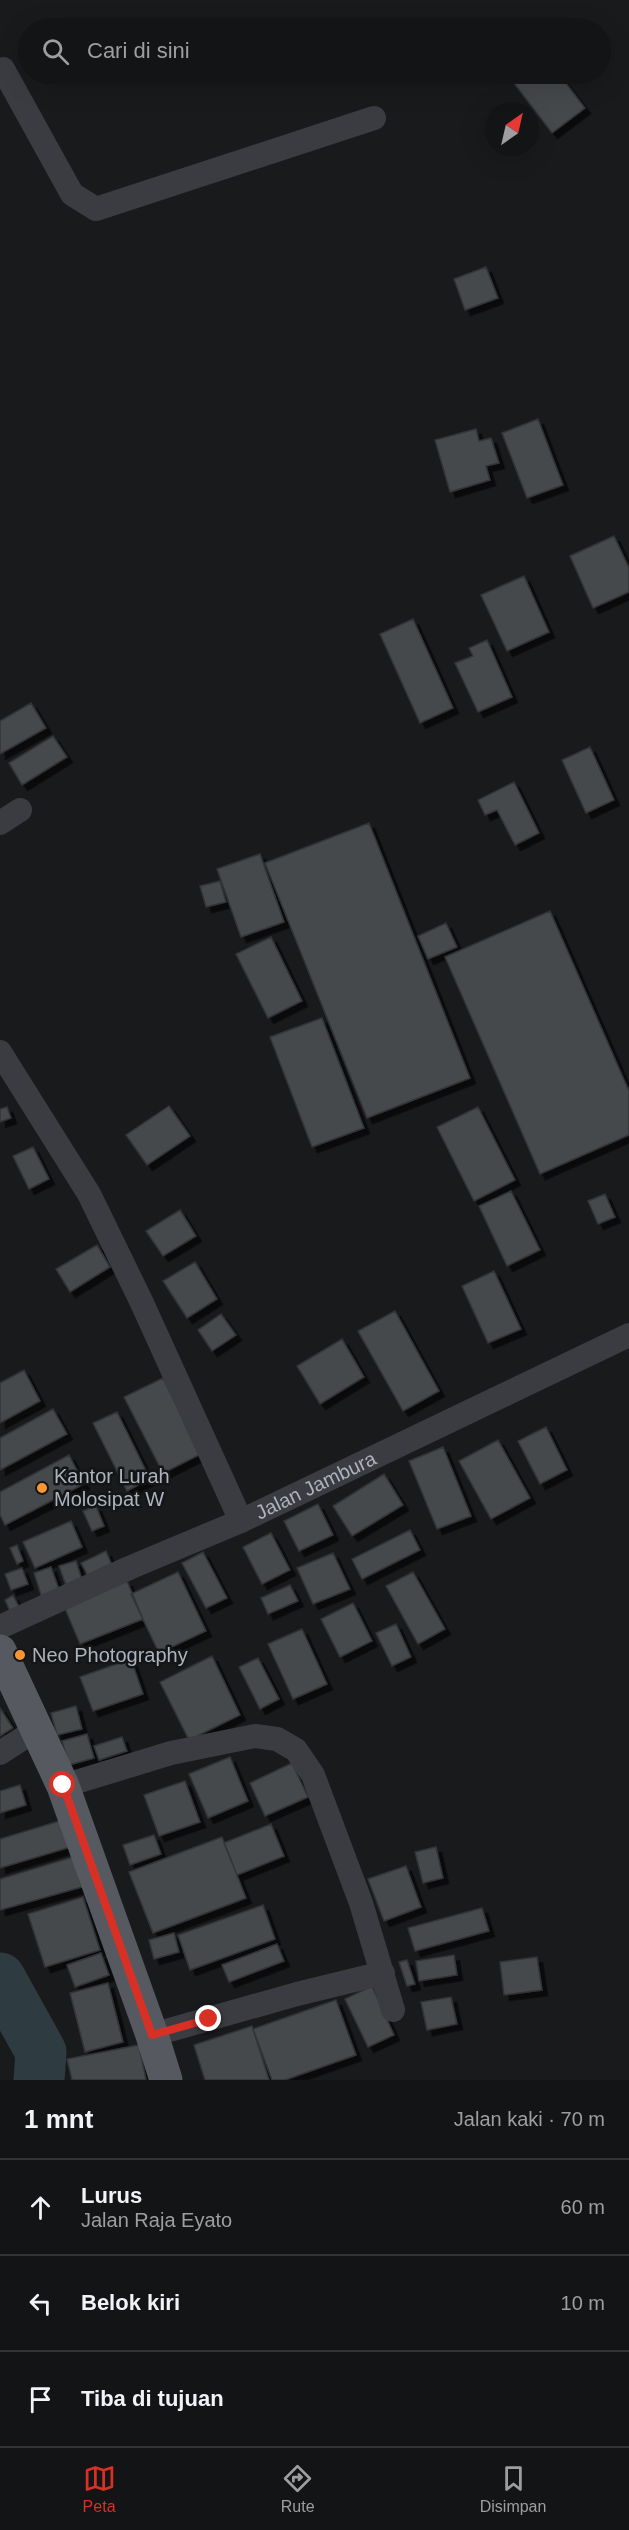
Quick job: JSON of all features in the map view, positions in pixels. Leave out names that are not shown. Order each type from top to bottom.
[{"type":"main road","points":[[0,1651],[63,1785],[166,2080]]},
{"type":"street","points":[[0,70],[3,69],[72,194],[96,209],[374,118]]},
{"type":"street","points":[[0,823],[20,810]]},
{"type":"street","points":[[0,1052],[89,1194],[142,1303],[242,1521]]},
{"type":"street","name":"Jalan Jambura","points":[[0,1627],[129,1568],[242,1521],[629,1335]]},
{"type":"street","points":[[0,1753],[37,1729]]},
{"type":"street","points":[[63,1785],[171,1753],[255,1736],[277,1739],[296,1750],[313,1775],[361,1903],[393,2010]]},
{"type":"street","points":[[152,2035],[297,1994],[383,1973]]},
{"type":"building","points":[[515,84],[567,84],[585,108],[552,133],[539,116],[539,102],[528,102]]},
{"type":"building","points":[[486,267],[498,298],[465,310],[454,279]]},
{"type":"building","points":[[538,419],[563,485],[527,498],[502,433]]},
{"type":"building","points":[[476,429],[479,441],[491,438],[499,463],[486,466],[490,480],[450,492],[435,440]]},
{"type":"building","points":[[614,536],[629,568],[629,592],[593,608],[570,556]]},
{"type":"building","points":[[524,576],[549,632],[507,651],[481,595]]},
{"type":"building","points":[[413,619],[453,708],[420,723],[380,634]]},
{"type":"building","points":[[487,640],[512,697],[478,712],[455,663],[473,656],[469,648]]},
{"type":"building","points":[[31,703],[46,728],[0,754],[0,721]]},
{"type":"building","points":[[53,736],[67,757],[22,785],[9,763]]},
{"type":"building","points":[[590,747],[614,800],[586,813],[562,760]]},
{"type":"building","points":[[514,782],[539,833],[515,845],[497,810],[485,815],[478,800]]},
{"type":"building","points":[[369,823],[470,1078],[367,1118],[265,863]]},
{"type":"building","points":[[260,854],[284,922],[241,937],[217,869]]},
{"type":"building","points":[[220,881],[226,902],[206,907],[200,886]]},
{"type":"building","points":[[550,911],[629,1091],[629,1135],[540,1174],[445,957]]},
{"type":"building","points":[[446,923],[457,947],[428,959],[418,936]]},
{"type":"building","points":[[271,937],[302,1001],[268,1018],[236,954]]},
{"type":"building","points":[[322,1018],[364,1128],[312,1147],[270,1037]]},
{"type":"building","points":[[169,1106],[190,1136],[147,1165],[126,1135]]},
{"type":"building","points":[[7,1107],[11,1118],[0,1122],[0,1109]]},
{"type":"building","points":[[478,1107],[515,1180],[474,1201],[437,1127]]},
{"type":"building","points":[[33,1147],[49,1179],[29,1189],[13,1156]]},
{"type":"building","points":[[511,1191],[540,1250],[507,1266],[479,1206]]},
{"type":"building","points":[[605,1194],[615,1217],[598,1224],[588,1201]]},
{"type":"building","points":[[180,1210],[196,1236],[163,1256],[146,1231]]},
{"type":"building","points":[[97,1245],[110,1267],[70,1292],[56,1269]]},
{"type":"building","points":[[195,1262],[217,1299],[187,1318],[163,1281]]},
{"type":"building","points":[[494,1271],[521,1329],[488,1343],[462,1286]]},
{"type":"building","points":[[395,1311],[439,1391],[403,1411],[358,1331]]},
{"type":"building","points":[[221,1314],[236,1335],[212,1351],[198,1330]]},
{"type":"building","points":[[342,1339],[364,1377],[320,1404],[297,1366]]},
{"type":"building","points":[[24,1370],[40,1401],[0,1423],[0,1383]]},
{"type":"building","points":[[163,1378],[201,1454],[163,1473],[124,1397]]},
{"type":"building","points":[[53,1409],[67,1434],[0,1470],[0,1438]]},
{"type":"building","points":[[117,1412],[150,1479],[127,1491],[93,1423]]},
{"type":"building","points":[[546,1427],[567,1470],[540,1484],[518,1441]]},
{"type":"building","points":[[498,1440],[530,1498],[491,1519],[459,1461]]},
{"type":"building","points":[[443,1447],[471,1516],[437,1529],[409,1461]]},
{"type":"building","name":"Kantor Lurah Molosipat W","points":[[69,1455],[84,1484],[5,1525],[0,1515],[0,1492]]},
{"type":"building","points":[[384,1474],[403,1505],[352,1536],[333,1506]]},
{"type":"building","points":[[318,1504],[333,1535],[299,1551],[284,1521]]},
{"type":"building","points":[[96,1506],[104,1526],[92,1531],[83,1511]]},
{"type":"building","points":[[71,1521],[82,1547],[35,1568],[23,1542]]},
{"type":"building","points":[[410,1530],[420,1550],[362,1579],[352,1559]]},
{"type":"building","points":[[271,1533],[290,1570],[262,1584],[243,1547]]},
{"type":"building","points":[[17,1545],[23,1561],[17,1564],[10,1548]]},
{"type":"building","points":[[106,1551],[113,1568],[90,1580],[81,1563]]},
{"type":"building","points":[[203,1552],[227,1598],[206,1608],[182,1563]]},
{"type":"building","points":[[333,1553],[350,1589],[313,1604],[297,1568]]},
{"type":"building","points":[[76,1561],[84,1586],[68,1591],[59,1566]]},
{"type":"building","points":[[51,1567],[62,1598],[44,1604],[34,1573]]},
{"type":"building","points":[[22,1568],[28,1584],[11,1590],[5,1574]]},
{"type":"building","points":[[178,1572],[206,1631],[159,1653],[131,1594]]},
{"type":"building","points":[[413,1572],[445,1629],[418,1644],[386,1586]]},
{"type":"building","points":[[127,1581],[143,1619],[80,1644],[64,1606]]},
{"type":"building","points":[[290,1585],[298,1601],[268,1614],[261,1598]]},
{"type":"building","points":[[13,1595],[19,1607],[10,1611],[5,1600]]},
{"type":"building","points":[[353,1603],[372,1641],[340,1657],[321,1619]]},
{"type":"building","points":[[396,1624],[411,1657],[392,1666],[376,1633]]},
{"type":"building","points":[[302,1629],[327,1684],[293,1699],[268,1644]]},
{"type":"building","points":[[212,1656],[240,1715],[189,1740],[160,1682]]},
{"type":"building","points":[[258,1658],[279,1699],[260,1709],[239,1667]]},
{"type":"building","points":[[131,1659],[143,1694],[93,1711],[80,1677]]},
{"type":"building","points":[[76,1706],[82,1729],[57,1735],[51,1713]]},
{"type":"building","points":[[0,1708],[13,1728],[0,1736]]},
{"type":"building","points":[[87,1734],[94,1758],[69,1765],[62,1741]]},
{"type":"building","points":[[122,1737],[127,1751],[99,1760],[94,1746]]},
{"type":"building","points":[[230,1757],[248,1801],[208,1818],[189,1774]]},
{"type":"building","points":[[292,1763],[308,1797],[265,1816],[250,1783]]},
{"type":"building","points":[[185,1781],[200,1822],[159,1836],[144,1795]]},
{"type":"building","points":[[20,1785],[26,1805],[0,1813],[0,1791]]},
{"type":"building","points":[[66,1819],[74,1846],[0,1868],[0,1839]]},
{"type":"building","points":[[271,1824],[284,1856],[237,1875],[224,1843]]},
{"type":"building","points":[[154,1835],[161,1854],[130,1865],[123,1845]]},
{"type":"building","points":[[222,1837],[246,1898],[153,1933],[129,1872]]},
{"type":"building","points":[[436,1847],[443,1878],[423,1883],[415,1852]]},
{"type":"building","points":[[73,1857],[82,1887],[0,1910],[0,1879]]},
{"type":"building","points":[[406,1866],[421,1907],[384,1921],[368,1879]]},
{"type":"building","points":[[83,1897],[100,1950],[45,1967],[28,1914]]},
{"type":"building","points":[[263,1905],[275,1939],[190,1970],[178,1935]]},
{"type":"building","points":[[482,1908],[489,1931],[415,1951],[408,1928]]},
{"type":"building","points":[[174,1933],[179,1952],[154,1959],[149,1940]]},
{"type":"building","points":[[277,1944],[284,1961],[229,1982],[222,1965]]},
{"type":"building","points":[[101,1953],[109,1975],[75,1987],[67,1965]]},
{"type":"building","points":[[454,1955],[457,1975],[419,1981],[416,1961]]},
{"type":"building","points":[[537,1957],[542,1990],[504,1995],[500,1962]]},
{"type":"building","points":[[407,1960],[415,1984],[407,1986],[399,1962]]},
{"type":"building","points":[[108,1983],[123,2042],[85,2052],[70,1993]]},
{"type":"building","points":[[372,1986],[394,2035],[368,2047],[345,1999]]},
{"type":"building","points":[[451,1997],[457,2024],[427,2030],[421,2002]]},
{"type":"building","points":[[336,2000],[356,2055],[285,2080],[272,2080],[253,2029]]},
{"type":"building","points":[[252,2026],[269,2080],[205,2080],[194,2045]]},
{"type":"building","points":[[139,2045],[146,2080],[72,2080],[67,2059]]},
{"type":"waterway","points":[[0,1978],[41,2052],[39,2080]]},
{"type":"place","name":"Kantor Lurah Molosipat W","points":[[42,1488]]},
{"type":"place","name":"Neo Photography","points":[[20,1655]]},
{"type":"route","points":[[63,1785],[152,2035],[209,2019]]}]
